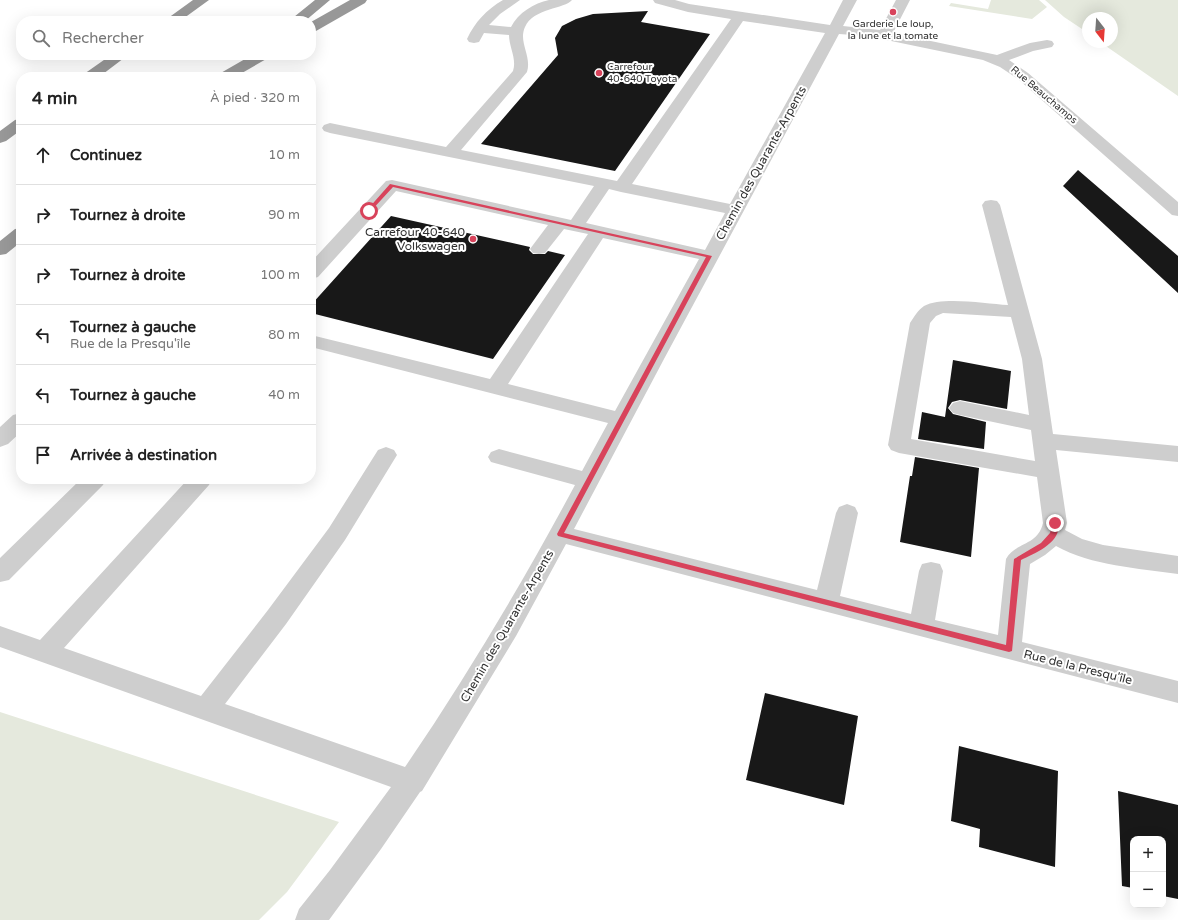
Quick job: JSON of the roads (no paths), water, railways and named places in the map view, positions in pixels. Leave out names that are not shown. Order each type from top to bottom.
[{"type":"highway","points":[[171,16],[187,0]]},
{"type":"highway","points":[[178,16],[202,0]]},
{"type":"highway","points":[[302,16],[323,0]]},
{"type":"highway","points":[[316,25],[360,0]]},
{"type":"highway","points":[[96,72],[114,60]]},
{"type":"highway","points":[[230,72],[246,60]]},
{"type":"highway","points":[[233,72],[254,60]]},
{"type":"highway","points":[[0,138],[16,127]]},
{"type":"highway","points":[[0,250],[16,237]]},
{"type":"street","points":[[512,0],[493,12],[483,22],[476,34],[517,31]]},
{"type":"street","points":[[449,153],[513,90],[517,76],[523,65],[516,42],[517,31],[521,22],[533,11],[565,0]]},
{"type":"street","name":"Rue Beauchamps","points":[[660,0],[705,11],[815,28],[885,35],[998,59],[1023,76],[1178,211]]},
{"type":"street","points":[[694,24],[715,0]]},
{"type":"street","name":"Chemin des Quarante-Arpents","points":[[310,920],[372,840],[412,782],[464,701],[533,584],[589,481],[620,419],[850,0]]},
{"type":"street","points":[[885,35],[903,0]]},
{"type":"street","points":[[540,249],[613,186],[723,29],[740,16]]},
{"type":"street","points":[[998,59],[1030,47],[1046,44]]},
{"type":"street","points":[[330,128],[510,165],[540,164],[573,170],[613,186],[734,210]]},
{"type":"street","points":[[510,165],[520,152]]},
{"type":"street","points":[[316,268],[392,185],[709,256]]},
{"type":"street","points":[[991,205],[1032,359],[1055,523],[1054,534],[1044,544],[1018,559],[1009,649]]},
{"type":"street","points":[[495,388],[598,232]]},
{"type":"street","points":[[1019,312],[943,307],[932,308],[924,314],[920,323],[899,445],[1048,471]]},
{"type":"street","points":[[316,342],[620,419]]},
{"type":"street","points":[[960,408],[1043,433],[1178,454]]},
{"type":"street","points":[[0,439],[16,425]]},
{"type":"street","points":[[206,709],[277,617],[336,534],[386,455]]},
{"type":"street","points":[[499,457],[589,481]]},
{"type":"street","points":[[0,573],[90,484]]},
{"type":"street","points":[[45,652],[196,484]]},
{"type":"street","points":[[826,602],[847,513]]},
{"type":"street","name":"Rue de la Presqu'île","points":[[560,534],[1178,692]]},
{"type":"street","points":[[1054,534],[1075,546],[1103,554],[1178,565]]},
{"type":"street","points":[[921,626],[931,571]]},
{"type":"street","points":[[0,636],[412,782]]},
{"type":"place","name":"Garderie Le loup, la lune et la tomate","points":[[893,12]]},
{"type":"place","name":"Carrefour 40-640 Toyota","points":[[599,73]]},
{"type":"place","name":"Carrefour 40-640 Volkswagen","points":[[473,239]]}]
